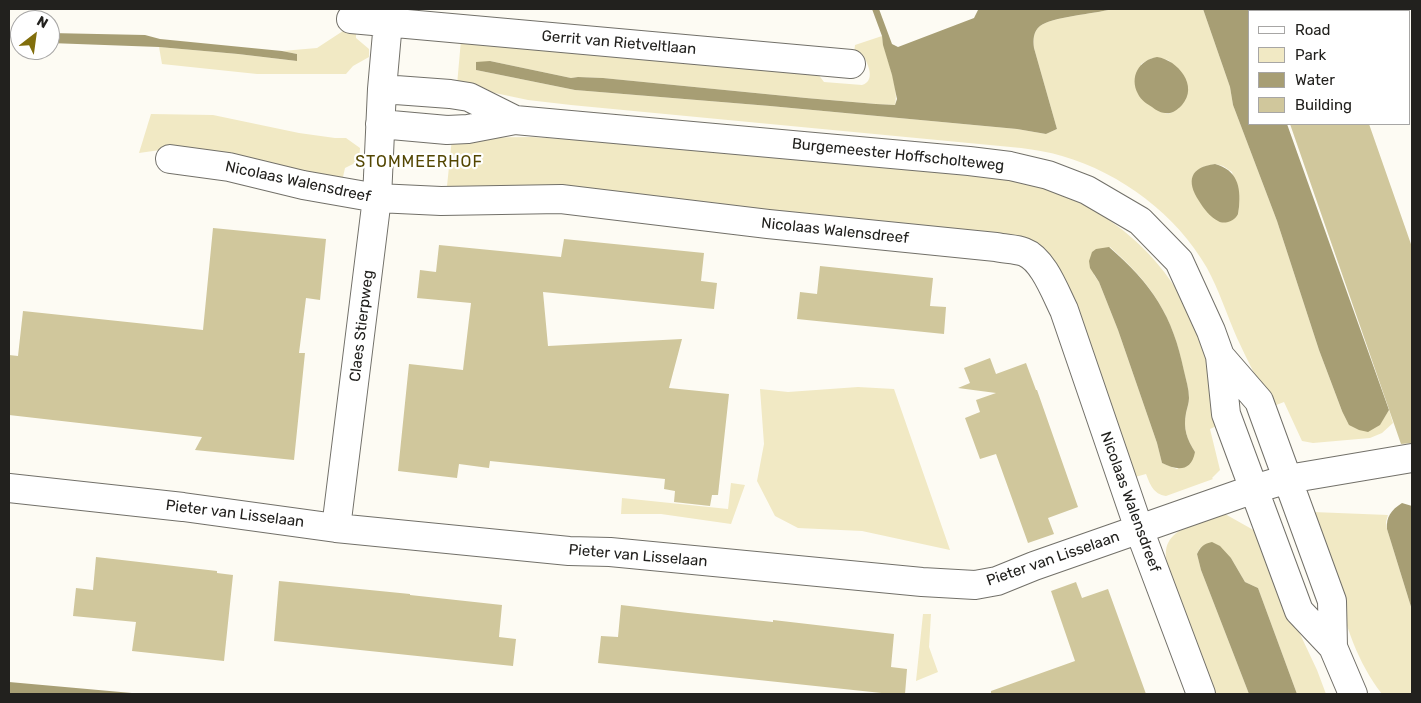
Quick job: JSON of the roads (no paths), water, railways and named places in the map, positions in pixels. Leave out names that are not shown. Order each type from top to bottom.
[{"type":"street","name":"Gerrit van Rietveltlaan","points":[[351,18],[850,64]]},
{"type":"street","points":[[382,89],[388,22]]},
{"type":"street","name":"Burgemeester Hoffscholteweg","points":[[382,89],[470,97],[515,120]]},
{"type":"street","name":"Claes Stierpweg","points":[[336,528],[377,198],[382,89]]},
{"type":"street","name":"Burgemeester Hoffscholteweg","points":[[380,124],[447,130],[468,129],[515,120],[969,160],[1010,166],[1048,175],[1087,190],[1140,221],[1179,261],[1212,331],[1220,356],[1226,414],[1299,611],[1333,647],[1353,694]]},
{"type":"street","name":"Nicolaas Walensdreef","points":[[170,159],[230,167],[303,185],[377,198],[441,201],[561,199],[768,224],[996,247],[1024,252],[1036,261],[1050,280],[1064,310],[1139,529],[1201,694]]},
{"type":"street","name":"Burgemeester Hoffscholteweg","points":[[1220,356],[1259,401],[1332,601],[1333,647]]},
{"type":"street","points":[[1254,489],[1288,479],[1412,458]]},
{"type":"street","name":"Pieter van Lisselaan","points":[[9,488],[183,507],[336,528],[569,551],[610,552],[922,582],[975,585],[996,581],[1254,489]]},
{"type":"water","points":[[872,9],[879,9],[892,44],[898,47],[974,18],[978,10],[983,9],[1112,9],[1053,20],[1040,26],[1036,31],[1034,48],[1057,129],[1046,134],[1017,129],[575,90],[476,70],[476,62],[490,61],[571,78],[603,78],[895,105],[897,99],[892,75],[882,36]]},
{"type":"water","points":[[1203,9],[1400,10],[1248,10],[1248,125],[1287,125],[1389,410],[1380,425],[1368,432],[1349,425],[1342,411],[1319,350],[1277,221],[1233,105],[1230,87]]},
{"type":"water","points":[[60,33],[145,35],[160,39],[282,51],[297,54],[297,61],[238,54],[159,47],[60,43]]},
{"type":"water","points":[[1157,57],[1165,59],[1179,68],[1187,82],[1187,98],[1180,107],[1170,113],[1160,112],[1146,103],[1139,96],[1135,88],[1137,70],[1145,62]]},
{"type":"water","points":[[1215,164],[1228,170],[1233,175],[1238,186],[1238,214],[1234,219],[1226,222],[1218,221],[1207,212],[1192,187],[1193,176],[1200,168]]},
{"type":"water","points":[[1109,247],[1149,288],[1167,317],[1174,334],[1188,391],[1189,400],[1185,429],[1195,452],[1190,464],[1186,467],[1172,467],[1162,463],[1157,443],[1118,330],[1099,282],[1090,268],[1089,261],[1092,252],[1096,249]]},
{"type":"water","points":[[1402,503],[1412,506],[1412,610],[1387,529],[1387,521],[1390,514]]},
{"type":"water","points":[[1212,542],[1220,546],[1231,558],[1245,582],[1258,588],[1297,694],[1249,694],[1201,570],[1197,554],[1203,546]]},
{"type":"water","points":[[9,682],[143,694],[9,694]]},
{"type":"district","name":"STOMMEERHOF","points":[[419,162]]}]
